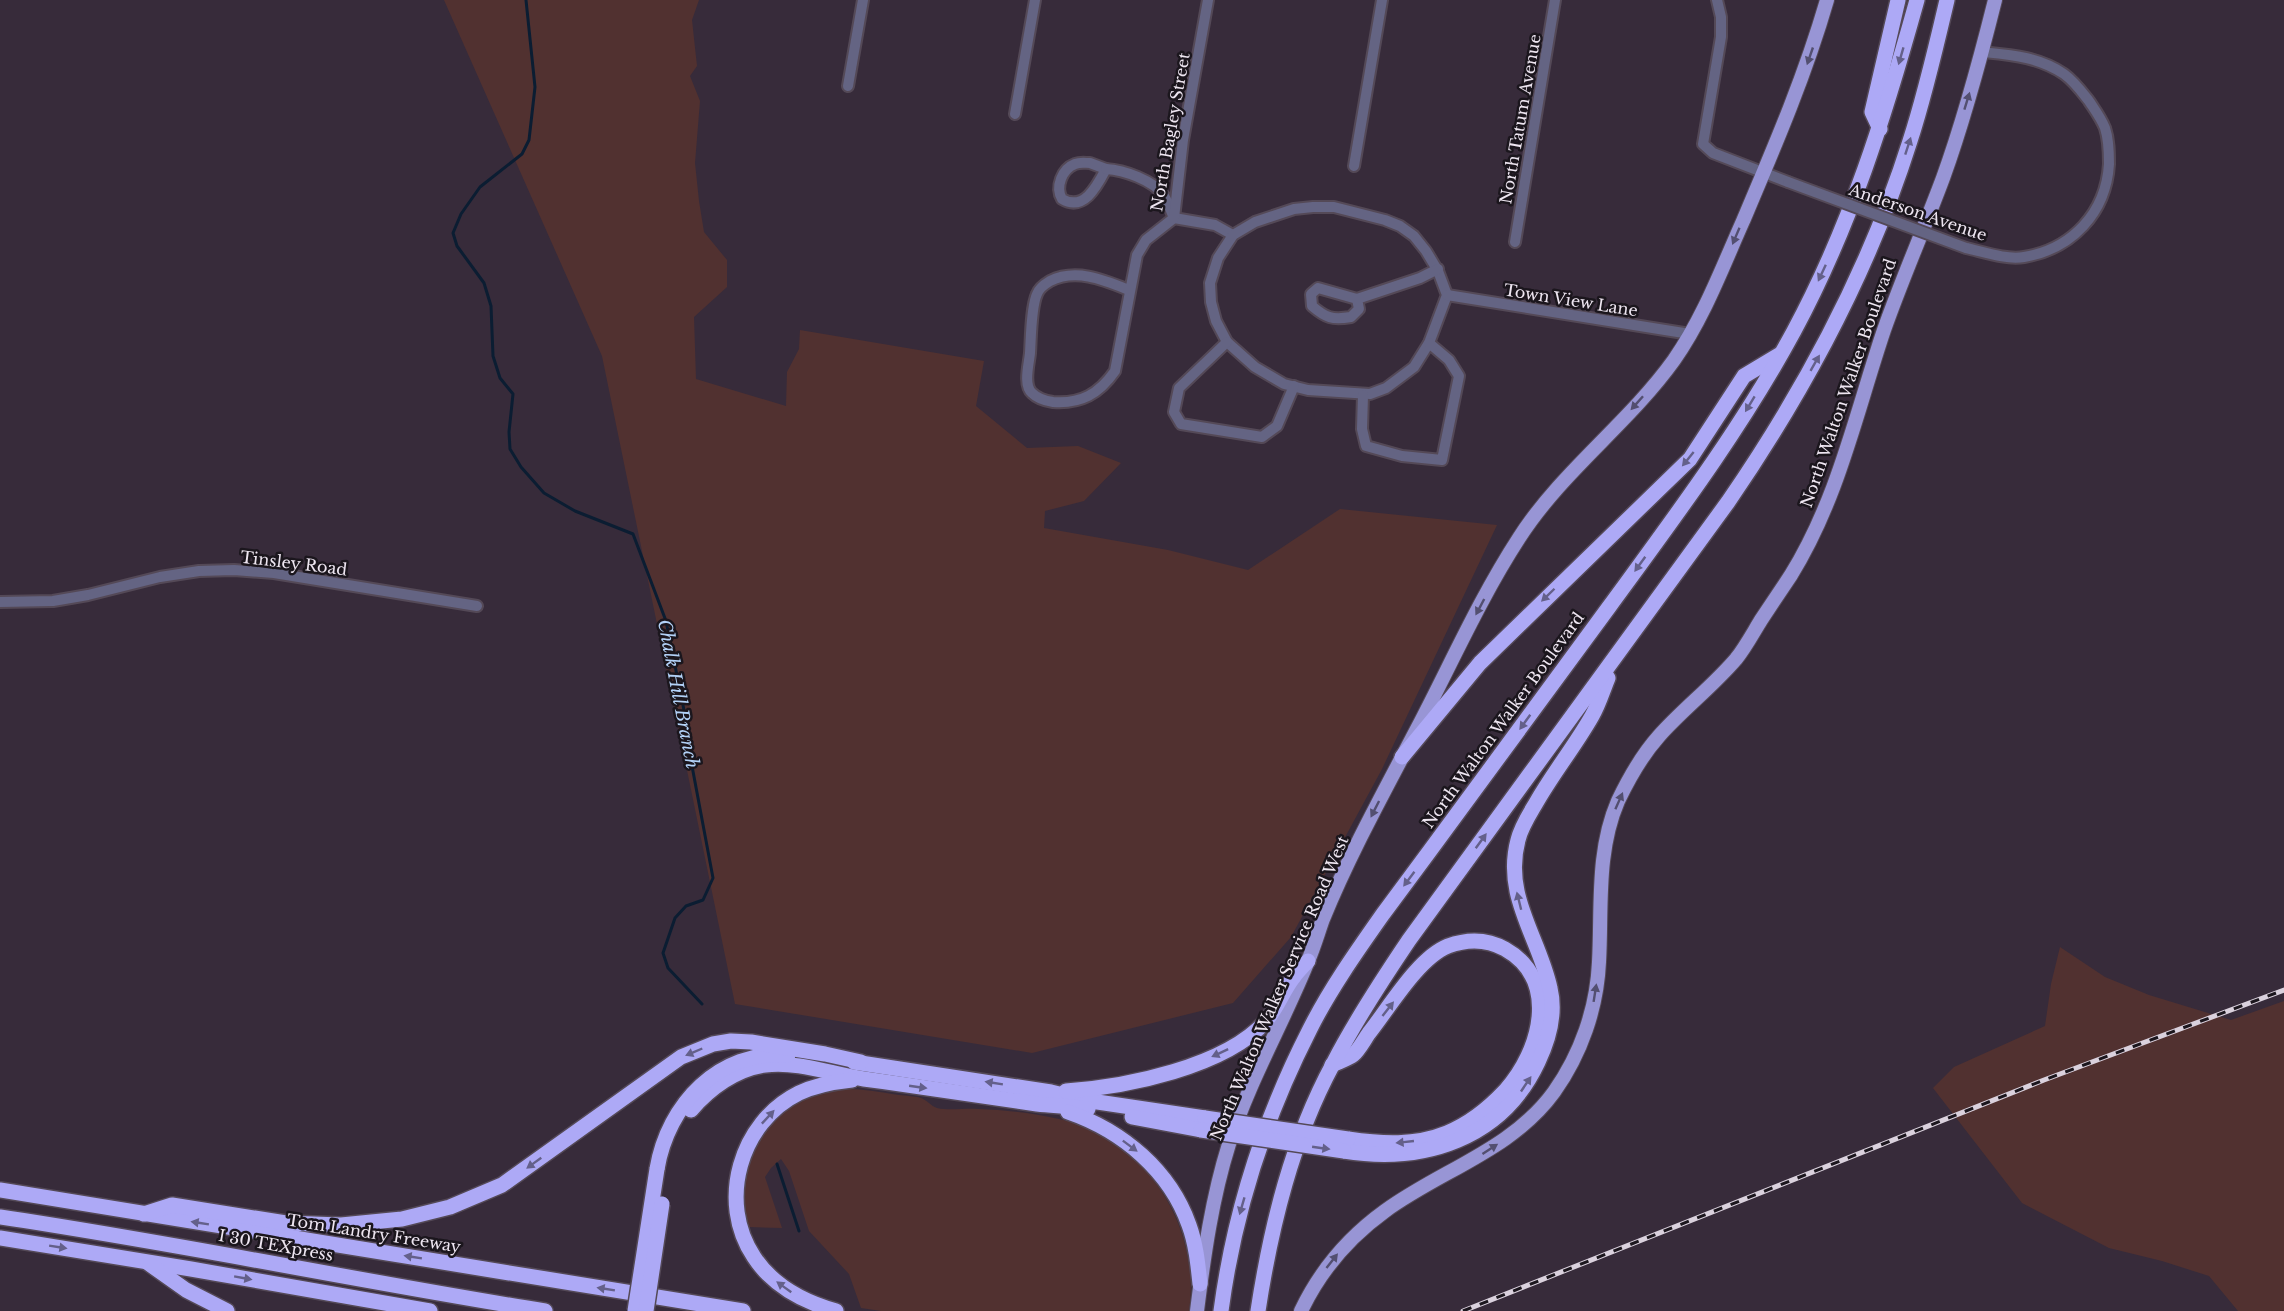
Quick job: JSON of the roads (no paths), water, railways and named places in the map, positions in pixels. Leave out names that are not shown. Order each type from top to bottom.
[{"type":"highway","points":[[1880,129],[1872,112],[1898,0]]},
{"type":"highway","name":"North Walton Walker Boulevard","points":[[1221,1311],[1238,1220],[1258,1149],[1281,1090],[1316,1018],[1346,968],[1383,914],[1724,448],[1794,332],[1824,271],[1863,178],[1880,129],[1917,0]]},
{"type":"highway","name":"North Walton Walker Boulevard","points":[[1258,1311],[1270,1243],[1285,1183],[1305,1125],[1332,1065],[1376,990],[1409,940],[1619,653],[1763,451],[1826,344],[1859,274],[1893,191],[1927,83],[1947,0]]},
{"type":"highway","points":[[1402,757],[1480,663],[1690,459],[1744,376],[1780,354]]},
{"type":"highway","points":[[635,1311],[662,1169],[686,1117],[703,1097],[728,1079],[765,1065],[822,1069],[860,1078],[1050,1099],[1084,1100],[1203,1124],[1346,1145],[1377,1155],[1418,1153],[1464,1138],[1504,1111],[1533,1073],[1549,1034],[1553,1011],[1550,987],[1520,907],[1515,883],[1518,839],[1526,820],[1551,778],[1593,715],[1619,653]]},
{"type":"highway","points":[[1332,1065],[1352,1055],[1415,975],[1429,959],[1446,947],[1479,940],[1495,944],[1517,956],[1534,979],[1540,1012],[1530,1049],[1516,1076],[1489,1107],[1447,1133],[1424,1140],[1346,1145]]},
{"type":"highway","points":[[1050,1099],[1129,1083],[1222,1053],[1239,1044],[1268,1020],[1293,978],[1308,961]]},
{"type":"highway","points":[[144,1214],[172,1204],[286,1223],[341,1225],[380,1222],[450,1208],[502,1185],[695,1050],[722,1043],[751,1042],[825,1054],[1050,1099],[1098,1124],[1143,1156],[1171,1186],[1190,1227],[1200,1284]]},
{"type":"highway","points":[[646,1311],[662,1169],[663,1139],[678,1111],[702,1084],[730,1064],[749,1057],[776,1054],[861,1062]]},
{"type":"highway","points":[[836,1311],[797,1296],[780,1286],[754,1259],[740,1229],[736,1193],[742,1155],[764,1119],[778,1106],[798,1093],[821,1084],[860,1078]]},
{"type":"highway","name":"Tom Landry Freeway","points":[[0,1190],[743,1311]]},
{"type":"highway","name":"I 30 TEXpress","points":[[0,1217],[117,1234],[466,1299],[545,1311]]},
{"type":"highway","points":[[0,1238],[430,1311]]},
{"type":"highway","points":[[144,1261],[186,1290],[227,1311]]},
{"type":"main road","points":[[1402,757],[1519,537],[1550,494],[1653,386],[1690,334],[1712,291],[1803,77],[1827,0]]},
{"type":"main road","name":"North Walton Walker Boulevard","points":[[1301,1311],[1320,1277],[1362,1229],[1395,1205],[1509,1137],[1554,1093],[1570,1066],[1593,1007],[1599,962],[1602,866],[1607,835],[1617,804],[1639,763],[1660,735],[1737,658],[1792,574],[1823,515],[1845,458],[1906,268],[1943,177],[1982,52],[1995,0]]},
{"type":"main road","name":"North Walton Walker Service Road West","points":[[1197,1311],[1211,1218],[1229,1144],[1240,1113],[1308,961],[1323,919],[1402,757]]},
{"type":"street","points":[[848,86],[863,0]]},
{"type":"street","points":[[1016,114],[1035,0]]},
{"type":"street","name":"North Bagley Street","points":[[1129,290],[1097,278],[1082,276],[1066,276],[1043,285],[1037,294],[1031,330],[1028,379],[1032,394],[1047,401],[1075,401],[1094,394],[1107,383],[1114,371],[1137,255],[1146,240],[1174,218],[1183,140],[1208,0]]},
{"type":"street","points":[[1354,166],[1382,0]]},
{"type":"street","name":"North Tatum Avenue","points":[[1515,242],[1555,0]]},
{"type":"street","name":"Anderson Avenue","points":[[1717,0],[1721,17],[1721,37],[1703,144],[1713,153],[1966,248],[2022,258],[2057,245],[2082,229],[2089,220],[2099,204],[2108,180],[2109,154],[2104,127],[2081,91],[2067,75],[2029,57],[1982,52]]},
{"type":"street","points":[[1106,169],[1084,201],[1068,202],[1059,194],[1061,179],[1069,167],[1076,164],[1090,164],[1106,169],[1122,170],[1141,178],[1164,194],[1174,218],[1215,225],[1233,235]]},
{"type":"street","points":[[1334,207],[1400,226],[1414,236],[1437,269],[1446,295],[1430,344],[1414,367],[1386,388],[1363,395],[1308,390],[1268,376],[1227,342],[1215,321],[1210,283],[1218,258],[1233,235],[1255,222],[1294,209],[1334,207]]},
{"type":"street","points":[[1357,299],[1420,278],[1437,269]]},
{"type":"street","name":"Town View Lane","points":[[1446,295],[1690,334]]},
{"type":"street","points":[[1227,342],[1179,388],[1174,412],[1181,424],[1262,437],[1277,426],[1294,386]]},
{"type":"street","points":[[1363,395],[1362,429],[1366,446],[1402,456],[1442,460],[1459,376],[1449,360],[1430,344]]},
{"type":"street","name":"Tinsley Road","points":[[0,602],[53,601],[88,595],[160,577],[234,570],[274,573],[477,606]]},
{"type":"waterway","name":"Chalk Hill Branch","points":[[526,0],[535,87],[529,140],[522,154],[480,187],[461,214],[453,233],[457,246],[484,283],[491,306],[493,356],[500,378],[513,394],[509,432],[510,449],[521,467],[544,493],[575,511],[633,534],[666,621],[690,740],[692,766],[713,878],[703,900],[686,906],[675,918],[663,953],[668,968],[702,1004]]},
{"type":"waterway","name":"Chalk Hill Branch","points":[[777,1164],[799,1231]]},
{"type":"railway","points":[[1463,1311],[2044,1080],[2284,990]]}]
